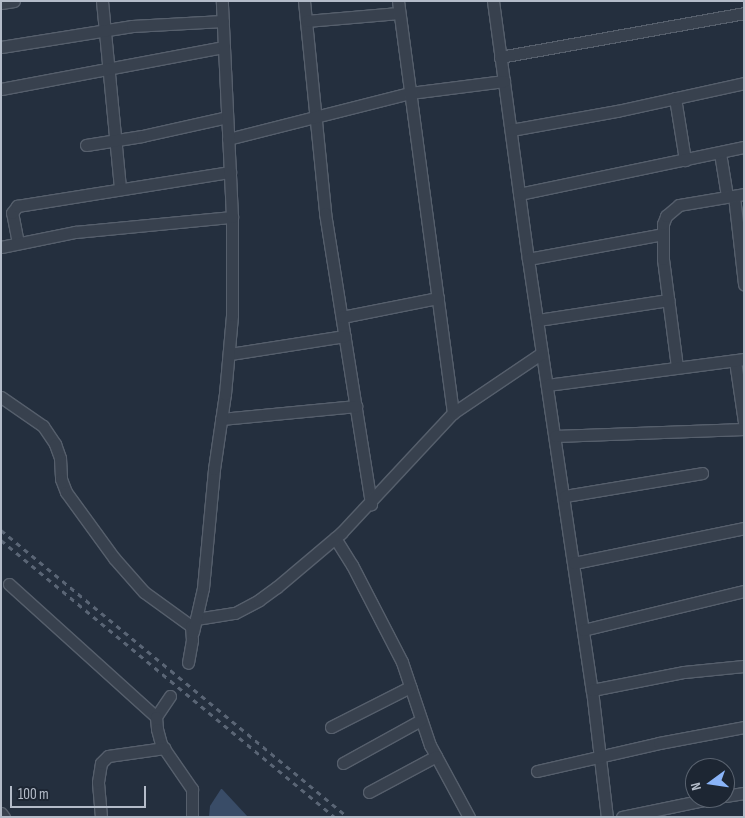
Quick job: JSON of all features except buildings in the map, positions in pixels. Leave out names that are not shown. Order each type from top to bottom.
[{"type":"street","points":[[1,4],[14,1]]},
{"type":"street","points":[[102,1],[120,188]]},
{"type":"street","points":[[188,663],[203,588],[214,469],[230,354],[233,269],[232,217],[222,1]]},
{"type":"street","points":[[304,1],[314,118],[325,213],[371,504]]},
{"type":"street","points":[[496,2],[500,57],[528,259],[565,496],[592,690],[607,817]]},
{"type":"street","points":[[306,21],[398,7],[453,412]]},
{"type":"street","points":[[500,57],[744,13]]},
{"type":"street","points":[[1,47],[104,29],[223,21]]},
{"type":"street","points":[[1,89],[224,47]]},
{"type":"street","points":[[228,139],[410,93],[504,81]]},
{"type":"street","points":[[510,130],[618,111],[744,83]]},
{"type":"street","points":[[674,98],[685,160]]},
{"type":"street","points":[[86,145],[142,136],[227,117]]},
{"type":"street","points":[[519,194],[744,147]]},
{"type":"street","points":[[720,153],[735,195],[741,232],[744,284]]},
{"type":"street","points":[[1,217],[23,205],[120,188],[230,172]]},
{"type":"street","points":[[677,367],[663,258],[663,234],[666,216],[678,206],[735,195]]},
{"type":"street","points":[[14,209],[18,243]]},
{"type":"street","points":[[1,247],[112,227],[232,217]]},
{"type":"street","points":[[528,259],[663,234]]},
{"type":"street","points":[[342,317],[438,298]]},
{"type":"street","points":[[538,320],[668,300]]},
{"type":"street","points":[[230,354],[345,336]]},
{"type":"street","points":[[196,618],[224,616],[245,609],[277,587],[335,538],[371,504],[453,412],[542,353]]},
{"type":"street","points":[[547,385],[740,360],[744,422]]},
{"type":"street","points":[[1,398],[43,426],[55,444],[60,458],[61,479],[66,492],[87,521],[114,558],[144,592],[186,621],[193,632]]},
{"type":"street","points":[[221,419],[356,406]]},
{"type":"street","points":[[555,436],[744,429]]},
{"type":"street","points":[[565,496],[702,474]]},
{"type":"street","points":[[574,563],[744,528]]},
{"type":"street","points":[[335,538],[352,565],[397,653],[436,756],[470,817]]},
{"type":"street","points":[[8,584],[156,717]]},
{"type":"street","points":[[583,630],[744,591]]},
{"type":"street","points":[[592,690],[684,672],[744,666]]},
{"type":"street","points":[[331,727],[410,687]]},
{"type":"street","points":[[170,696],[156,717],[156,729],[164,748],[192,789],[192,817]]},
{"type":"street","points":[[343,763],[421,720]]},
{"type":"street","points":[[537,771],[599,756],[744,727]]},
{"type":"street","points":[[101,817],[98,782],[101,763],[108,756],[164,748]]},
{"type":"street","points":[[369,792],[436,756]]},
{"type":"street","points":[[622,817],[685,804]]},
{"type":"street","points":[[1,813],[4,817]]},
{"type":"water","points":[[221,789],[248,817],[209,817],[210,806]]},
{"type":"railway","points":[[1,530],[348,817]]},
{"type":"railway","points":[[1,540],[335,817]]}]
